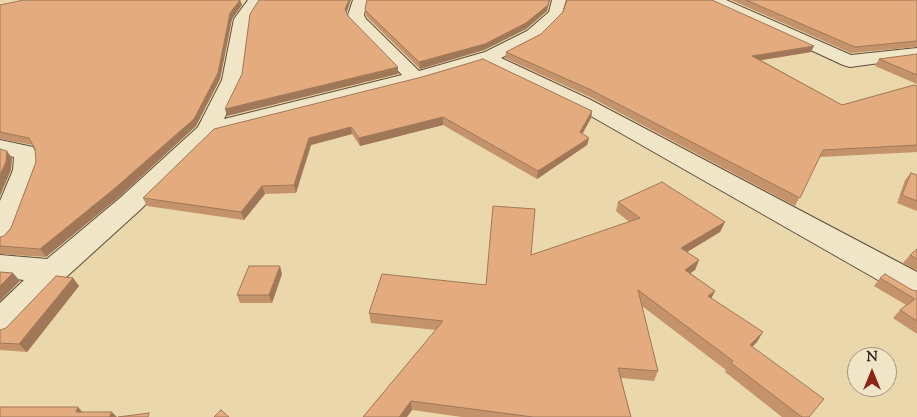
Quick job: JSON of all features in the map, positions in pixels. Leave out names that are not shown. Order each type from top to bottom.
[{"type":"street","points":[[0,325],[53,271],[130,204],[208,130],[232,80],[242,19],[255,0]]},
{"type":"street","points":[[360,0],[356,15],[359,21],[416,78]]},
{"type":"street","points":[[208,130],[416,78],[485,58],[533,35],[556,14],[559,0]]},
{"type":"street","points":[[714,0],[850,61],[917,53]]},
{"type":"street","points":[[485,58],[582,103],[917,287]]},
{"type":"street","points":[[0,147],[25,152],[26,158],[26,170],[0,235]]},
{"type":"street","points":[[0,266],[53,271]]},
{"type":"building","points":[[24,0],[240,0],[230,13],[218,73],[194,119],[114,189],[40,249],[0,246],[0,237],[4,236],[11,228],[36,162],[35,149],[29,138],[0,132],[0,5]]},
{"type":"building","points":[[259,0],[349,0],[345,9],[348,16],[398,67],[225,109],[242,74],[250,14]]},
{"type":"building","points":[[367,0],[549,0],[548,5],[526,23],[485,44],[419,62],[367,12],[365,9]]},
{"type":"building","points":[[567,0],[712,0],[814,46],[752,56],[842,105],[914,85],[917,86],[917,145],[823,150],[800,198],[591,90],[506,52],[541,34],[563,12]]},
{"type":"building","points":[[746,0],[917,0],[917,41],[855,47]]},
{"type":"building","points":[[917,54],[917,75],[879,59]]},
{"type":"building","points":[[483,59],[592,111],[580,132],[589,138],[538,171],[443,117],[359,138],[351,127],[309,138],[294,185],[262,186],[241,212],[143,198],[214,129],[422,77]]},
{"type":"building","points":[[0,149],[7,151],[6,162],[0,175]]},
{"type":"building","points":[[911,173],[917,175],[917,201],[902,195]]},
{"type":"building","points":[[662,182],[725,222],[681,248],[699,260],[685,270],[715,291],[708,296],[763,332],[750,345],[824,399],[809,417],[802,417],[731,363],[733,361],[638,290],[658,371],[618,368],[631,417],[533,417],[411,401],[399,417],[363,417],[443,321],[369,313],[382,274],[486,285],[493,206],[535,209],[531,255],[640,218],[618,202]]},
{"type":"building","points":[[917,249],[917,259],[910,255]]},
{"type":"building","points":[[249,266],[280,266],[269,295],[237,295]]},
{"type":"building","points":[[0,272],[13,273],[0,286]]},
{"type":"building","points":[[885,274],[917,291],[917,321],[900,310],[915,299],[880,278]]},
{"type":"building","points":[[56,276],[73,278],[19,344],[0,343],[0,330],[6,328]]},
{"type":"building","points":[[0,407],[78,407],[76,412],[112,412],[109,417],[0,417]]},
{"type":"building","points":[[221,410],[229,417],[214,417]]},
{"type":"building","points":[[149,413],[148,417],[118,417]]}]
